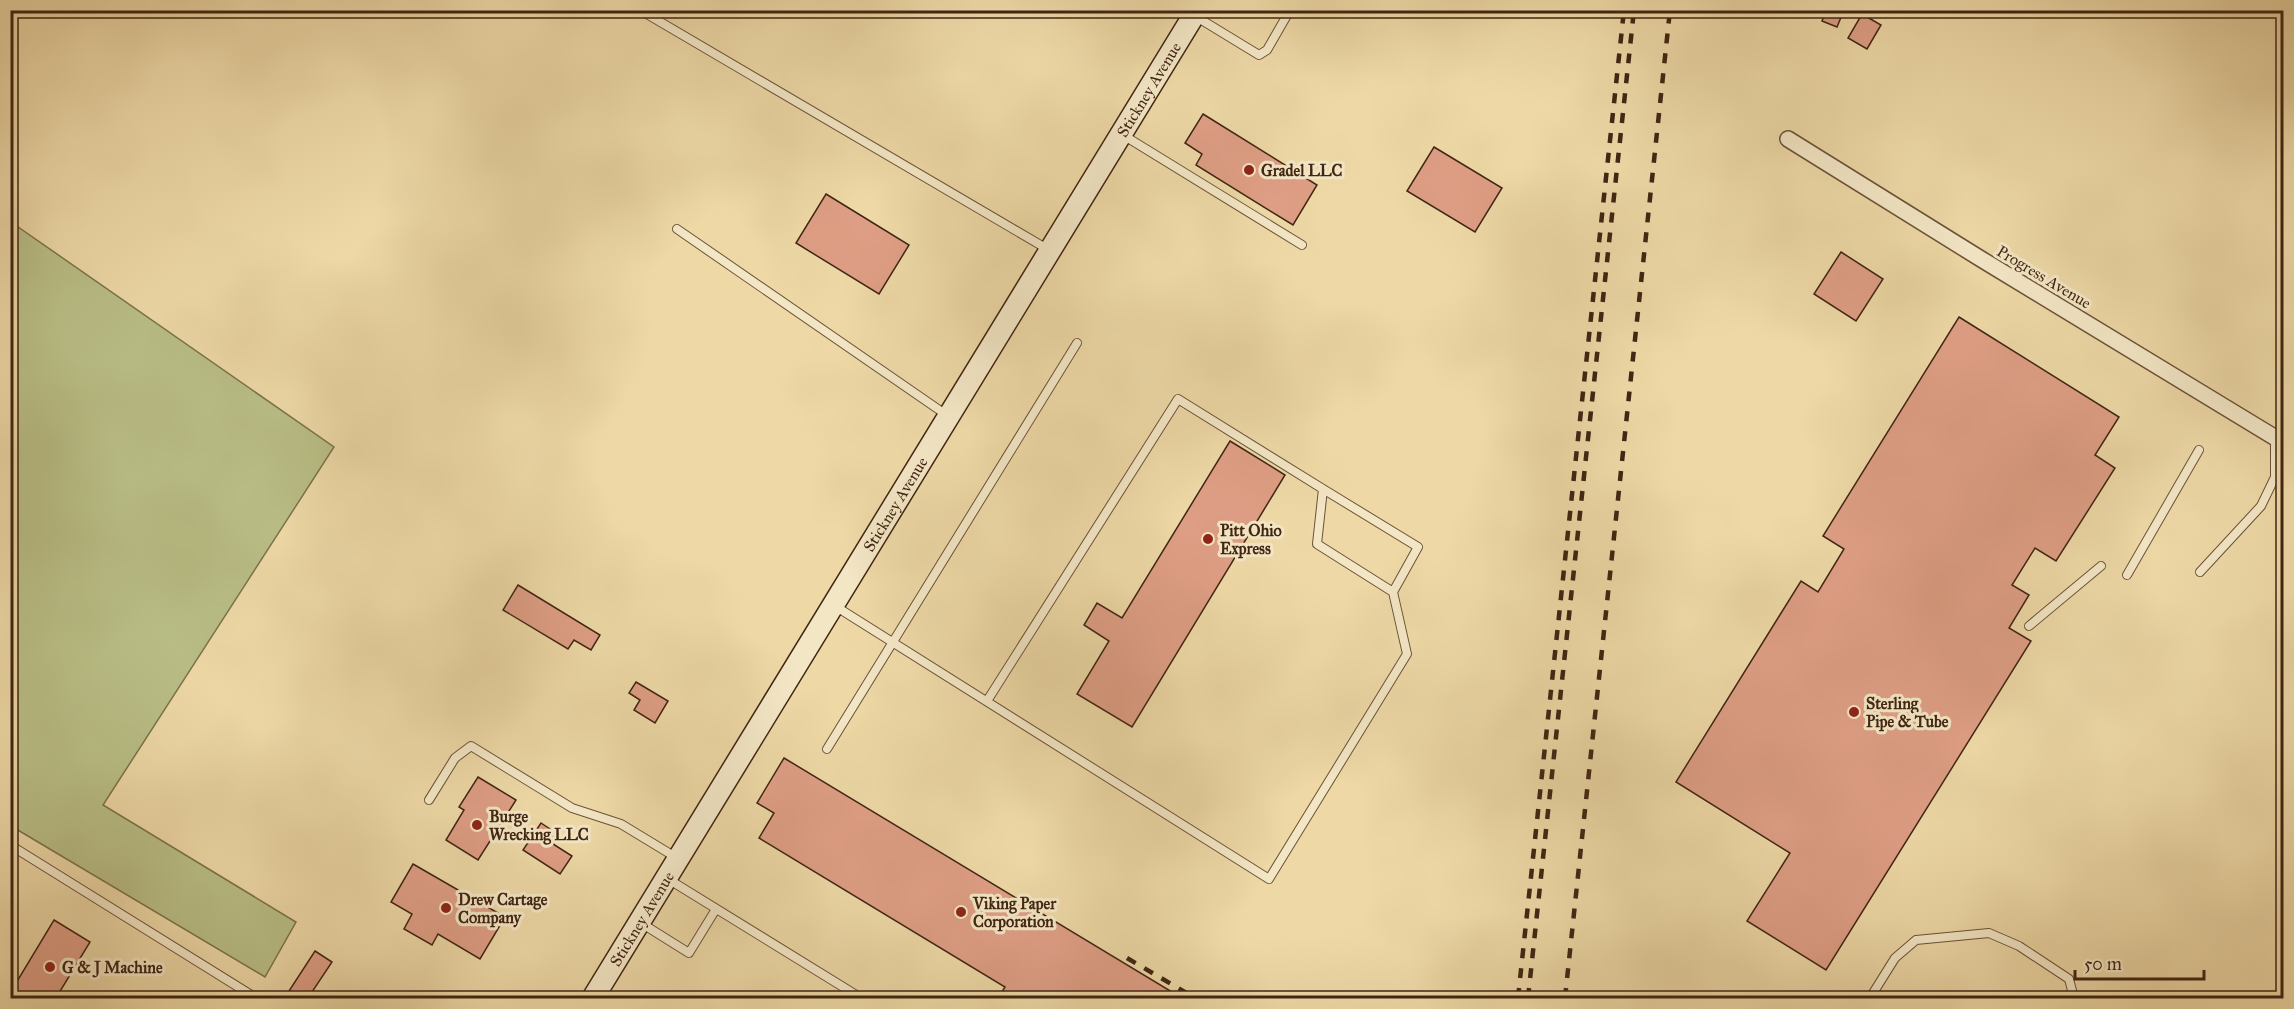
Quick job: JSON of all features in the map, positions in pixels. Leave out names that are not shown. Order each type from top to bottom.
[{"type":"street","name":"Stickney Avenue","points":[[593,999],[1196,12]]},
{"type":"street","name":"Progress Avenue","points":[[1788,139],[1981,260],[2279,440]]},
{"type":"lane","points":[[640,10],[1050,251]]},
{"type":"lane","points":[[1196,12],[1259,55],[1267,50],[1290,10]]},
{"type":"lane","points":[[1122,134],[1302,245]]},
{"type":"lane","points":[[677,229],[949,417]]},
{"type":"lane","points":[[827,749],[1077,343]]},
{"type":"lane","points":[[833,606],[1269,879],[1407,654],[1393,592],[1418,547],[1178,399],[987,701]]},
{"type":"lane","points":[[2200,572],[2260,506],[2275,477],[2279,440]]},
{"type":"lane","points":[[2127,575],[2199,450]]},
{"type":"lane","points":[[1323,489],[1317,544],[1393,592]]},
{"type":"lane","points":[[2029,626],[2101,566]]},
{"type":"lane","points":[[429,800],[455,758],[471,746],[572,808],[621,824],[678,859]]},
{"type":"lane","points":[[10,845],[256,999]]},
{"type":"lane","points":[[667,878],[861,999]]},
{"type":"lane","points":[[640,922],[689,953],[716,909]]},
{"type":"lane","points":[[1870,999],[1894,958],[1916,940],[1989,933],[2019,946],[2069,979],[2074,999]]},
{"type":"green space","points":[[11,222],[334,447],[103,805],[296,922],[265,977],[11,826]]},
{"type":"building","points":[[1826,10],[1844,10],[1837,27],[1822,21]]},
{"type":"building","points":[[1862,14],[1881,25],[1867,49],[1848,38]]},
{"type":"building","name":"Gradel LLC","points":[[1203,114],[1317,185],[1293,225],[1196,165],[1202,154],[1185,143]]},
{"type":"building","points":[[1434,147],[1502,188],[1475,232],[1407,191]]},
{"type":"building","points":[[826,194],[909,245],[879,294],[796,243]]},
{"type":"building","points":[[1841,252],[1883,279],[1856,321],[1814,294]]},
{"type":"building","name":"Sterling Pipe & Tube","points":[[1959,317],[2119,417],[2095,455],[2115,468],[2056,561],[2035,548],[2012,585],[2029,595],[2009,628],[2031,641],[1826,970],[1747,921],[1790,853],[1676,782],[1801,581],[1818,592],[1844,549],[1823,536]]},
{"type":"building","name":"Pitt Ohio Express","points":[[1230,441],[1285,475],[1132,727],[1077,694],[1109,641],[1084,625],[1097,603],[1122,618]]},
{"type":"building","points":[[518,585],[600,635],[591,650],[574,640],[568,649],[503,610]]},
{"type":"building","points":[[636,682],[668,701],[655,723],[634,710],[640,700],[629,693]]},
{"type":"building","name":"Viking Paper Corporation","points":[[784,758],[1182,998],[998,998],[1005,987],[759,838],[774,813],[757,803]]},
{"type":"building","name":"Burge Wrecking LLC","points":[[478,777],[516,800],[478,860],[446,840],[464,810],[459,807]]},
{"type":"building","points":[[541,823],[559,835],[553,844],[572,856],[560,874],[523,850]]},
{"type":"building","name":"Drew Cartage Company","points":[[413,864],[505,917],[480,959],[438,934],[432,945],[404,929],[412,914],[391,902]]},
{"type":"building","name":"G & J Machine","points":[[54,920],[90,942],[56,998],[10,998],[10,993]]},
{"type":"building","points":[[315,951],[332,962],[308,998],[301,998],[289,991]]},
{"type":"railway","points":[[1518,998],[1624,10]]},
{"type":"railway","points":[[1528,998],[1634,10]]},
{"type":"railway","points":[[1565,998],[1670,10]]},
{"type":"railway","points":[[1127,958],[1195,998]]},
{"type":"place","name":"Gradel LLC","points":[[1249,170]]},
{"type":"place","name":"Pitt Ohio Express","points":[[1208,539]]},
{"type":"place","name":"Sterling Pipe & Tube","points":[[1854,712]]},
{"type":"place","name":"Burge Wrecking LLC","points":[[477,825]]},
{"type":"place","name":"Drew Cartage Company","points":[[446,908]]},
{"type":"place","name":"Viking Paper Corporation","points":[[961,912]]},
{"type":"place","name":"G & J Machine","points":[[50,967]]}]
